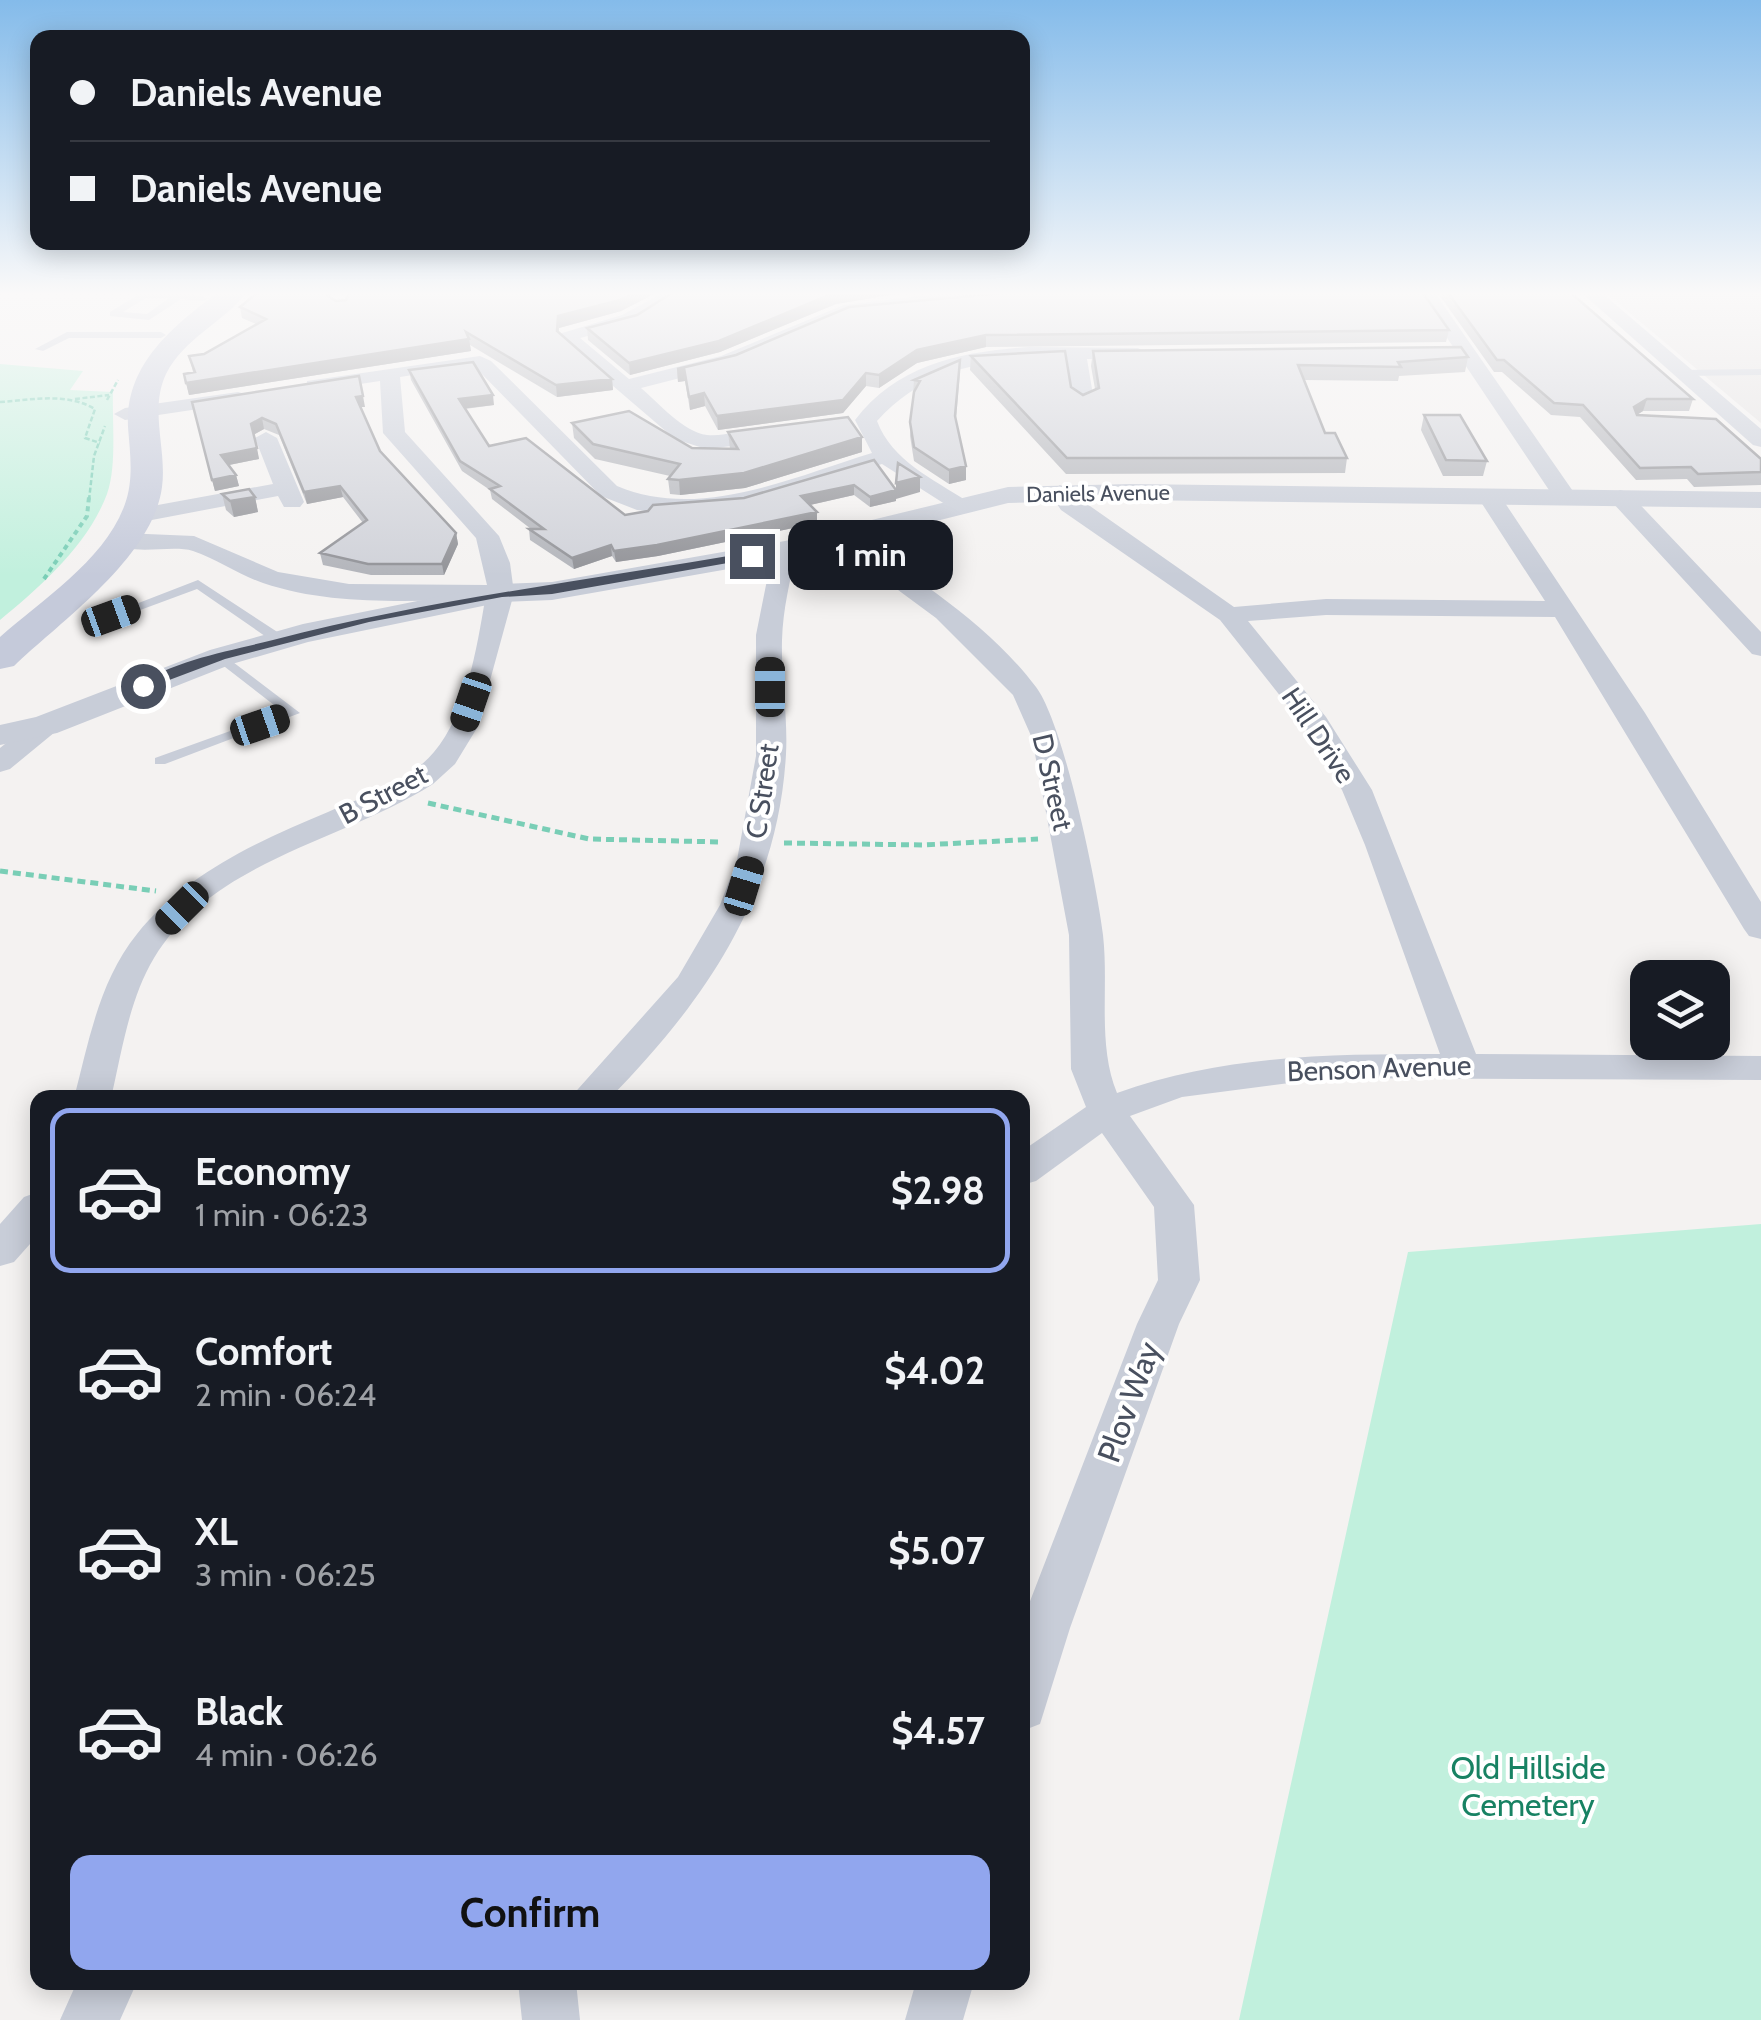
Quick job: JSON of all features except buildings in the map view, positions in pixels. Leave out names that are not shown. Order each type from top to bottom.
[{"type":"main road","points":[[0,630],[79,560],[110,516],[123,468],[135,387]]},
{"type":"main road","points":[[0,658],[79,589],[130,528],[147,468],[132,407],[146,387]]},
{"type":"street","points":[[297,388],[301,387]]},
{"type":"street","name":"B Street","points":[[94,1090],[124,984],[148,942],[197,896],[248,860],[394,795],[436,768],[459,734],[502,593],[497,554],[487,536],[394,433],[391,387]]},
{"type":"street","points":[[506,387],[609,491],[629,504],[687,509],[886,456]]},
{"type":"street","points":[[627,387],[683,434],[706,442],[797,431]]},
{"type":"street","points":[[896,387],[858,422],[886,456],[959,506]]},
{"type":"street","points":[[1082,387],[1084,401]]},
{"type":"street","points":[[1483,387],[1565,497]]},
{"type":"street","points":[[1698,387],[1761,440]]},
{"type":"street","points":[[132,407],[260,395]]},
{"type":"street","points":[[1701,421],[1738,422]]},
{"type":"street","points":[[130,528],[289,495],[266,438]]},
{"type":"street","name":"Daniels Avenue","points":[[0,735],[45,726],[221,657],[280,640],[502,593],[552,590],[785,550],[1008,495],[1060,492],[1761,500]]},
{"type":"street","name":"Hill Drive","points":[[1060,492],[1069,505],[1229,614],[1316,723],[1357,790],[1462,1064]]},
{"type":"street","points":[[1489,496],[1630,713],[1761,930]]},
{"type":"street","points":[[1620,497],[1761,648]]},
{"type":"street","points":[[130,528],[194,543],[269,578],[315,588],[350,592],[502,593]]},
{"type":"street","name":"D Street","points":[[840,538],[946,613],[1026,692],[1046,738],[1086,935],[1088,1068],[1106,1111]]},
{"type":"street","name":"C Street","points":[[596,1090],[686,996],[718,944],[744,886],[761,829],[771,755],[770,618],[785,550]]},
{"type":"street","points":[[1229,614],[1295,608],[1559,608]]},
{"type":"street","name":"Daniels Avenue","points":[[0,763],[45,726]]},
{"type":"street","name":"Benson Avenue","points":[[1030,1165],[1106,1111],[1177,1085],[1233,1076],[1328,1066],[1761,1068]]},
{"type":"street","name":"Plov Way","points":[[1030,1680],[1045,1628],[1158,1324],[1179,1280],[1174,1205],[1106,1111]]},
{"type":"street","points":[[0,1251],[30,1216]]},
{"type":"street","points":[[89,2020],[104,1990]]},
{"type":"street","points":[[548,1990],[551,2020]]},
{"type":"street","points":[[934,2020],[943,1990]]},
{"type":"lane","points":[[111,616],[198,584],[280,640]]},
{"type":"lane","points":[[160,761],[293,714],[221,657]]},
{"type":"path","points":[[42,580],[87,516],[94,456],[100,443],[86,438],[95,408],[72,400]]},
{"type":"path","points":[[0,402],[72,400],[132,407]]},
{"type":"path","points":[[0,871],[197,896]]},
{"type":"shaded area","points":[[1718,387],[1761,387],[1761,423]]},
{"type":"green space","points":[[0,387],[72,387],[70,390],[113,392],[112,470],[99,513],[75,548],[0,620]]},
{"type":"green space","name":"Old Hillside Cemetery","points":[[1761,1224],[1761,2020],[1239,2020],[1408,1252]]},
{"type":"route","points":[[143,686],[221,657],[368,619],[502,593],[552,590],[752,556]]}]
